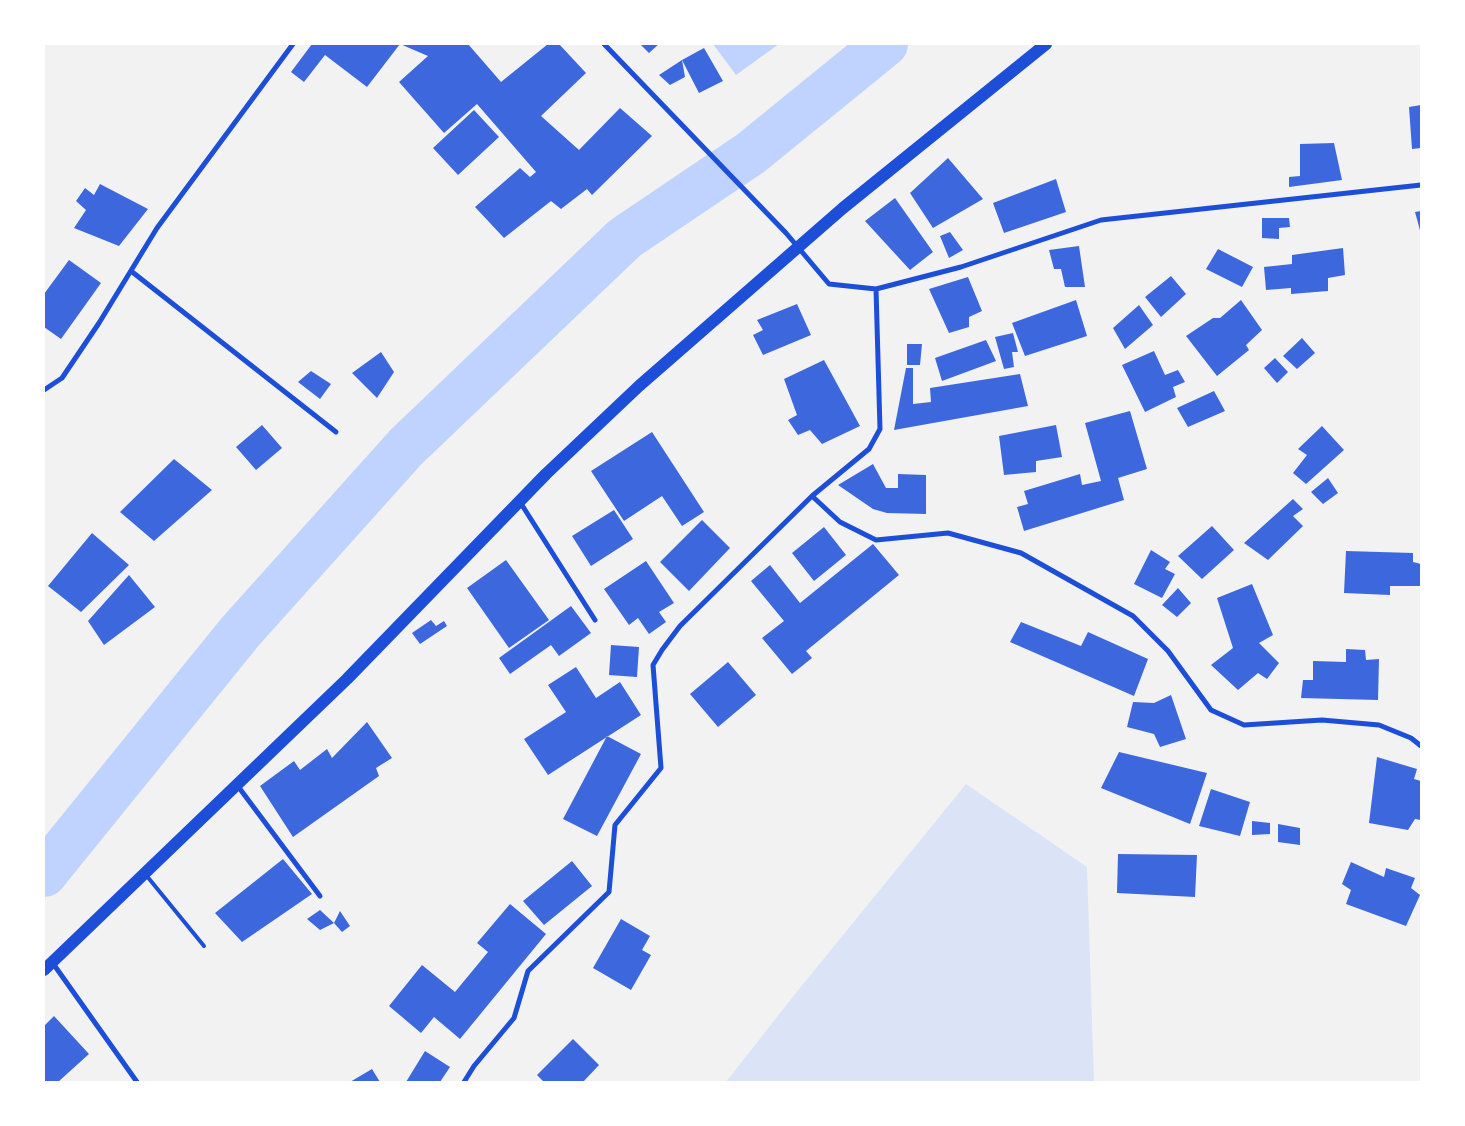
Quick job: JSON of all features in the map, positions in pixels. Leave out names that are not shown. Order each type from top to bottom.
[{"type":"main road","points":[[48,966],[347,679],[520,501],[639,386],[843,208],[1046,44]]},
{"type":"street","points":[[44,390],[62,378],[99,323],[157,228],[293,44]]},
{"type":"street","points":[[604,44],[786,233],[829,284],[876,289],[961,267],[1100,220],[1421,185]]},
{"type":"street","points":[[131,270],[336,432]]},
{"type":"street","points":[[464,1082],[474,1066],[514,1018],[528,971],[609,892],[615,825],[661,768],[653,665],[662,650],[680,626],[812,496],[869,450],[880,429],[876,289]]},
{"type":"street","points":[[812,496],[840,522],[876,540],[948,533],[1021,553],[1133,616],[1168,651],[1211,710],[1244,725],[1322,720],[1379,725],[1411,738],[1421,746]]},
{"type":"street","points":[[520,501],[595,620]]},
{"type":"street","points":[[236,785],[320,896]]},
{"type":"street","points":[[48,966],[137,1082]]},
{"type":"lane","points":[[144,874],[204,946]]},
{"type":"shaded area","points":[[966,784],[1087,867],[1094,1082],[726,1082],[791,999]]},
{"type":"water","points":[[713,44],[779,44],[736,75]]},
{"type":"building","points":[[312,44],[400,44],[367,87],[325,55],[304,82],[291,72]]},
{"type":"building","points":[[400,44],[468,44],[501,82],[548,44],[559,44],[586,73],[541,116],[579,150],[620,108],[652,136],[592,195],[587,189],[561,209],[551,201],[504,238],[475,207],[520,168],[530,177],[536,172],[477,104],[444,133],[399,82],[428,56]]},
{"type":"building","points":[[640,44],[659,44],[649,53]]},
{"type":"building","points":[[704,48],[723,81],[699,93],[682,60]]},
{"type":"building","points":[[682,60],[685,77],[670,85],[659,75]]},
{"type":"building","points":[[1421,105],[1421,148],[1412,149],[1409,107]]},
{"type":"building","points":[[474,110],[499,137],[458,175],[433,148]]},
{"type":"building","points":[[1334,143],[1342,180],[1289,187],[1289,177],[1300,176],[1300,144]]},
{"type":"building","points":[[948,158],[983,199],[933,228],[910,193]]},
{"type":"building","points":[[1056,179],[1066,212],[1004,233],[993,203]]},
{"type":"building","points":[[100,184],[148,209],[119,246],[74,228],[86,210],[76,201],[85,188],[94,195]]},
{"type":"building","points":[[895,198],[933,252],[910,270],[865,221]]},
{"type":"building","points":[[1421,211],[1421,234],[1415,212]]},
{"type":"building","points":[[1262,218],[1289,218],[1290,227],[1279,228],[1279,239],[1262,238]]},
{"type":"building","points":[[950,232],[963,250],[949,258],[940,236]]},
{"type":"building","points":[[1079,246],[1085,287],[1065,287],[1061,269],[1054,269],[1049,250]]},
{"type":"building","points":[[1343,248],[1345,275],[1328,278],[1328,291],[1291,294],[1291,288],[1266,290],[1264,267],[1292,264],[1292,255]]},
{"type":"building","points":[[1218,249],[1253,267],[1242,287],[1206,269]]},
{"type":"building","points":[[69,260],[101,283],[61,339],[44,327],[44,294]]},
{"type":"building","points":[[1171,276],[1186,294],[1161,317],[1145,297]]},
{"type":"building","points":[[968,277],[982,311],[969,317],[969,327],[949,333],[929,289]]},
{"type":"building","points":[[1076,300],[1087,336],[1025,356],[1012,323]]},
{"type":"building","points":[[1241,300],[1262,330],[1246,345],[1249,350],[1217,376],[1186,336],[1213,318],[1220,318]]},
{"type":"building","points":[[797,304],[811,335],[763,355],[753,335],[763,330],[757,320]]},
{"type":"building","points":[[1139,305],[1153,325],[1125,349],[1113,328]]},
{"type":"building","points":[[1013,333],[1018,352],[1012,352],[1014,367],[1004,369],[995,337]]},
{"type":"building","points":[[1302,338],[1315,353],[1297,369],[1283,356]]},
{"type":"building","points":[[986,340],[996,361],[942,381],[935,358]]},
{"type":"building","points":[[907,344],[922,344],[920,365],[907,365]]},
{"type":"building","points":[[1154,351],[1165,375],[1178,370],[1185,382],[1173,387],[1176,397],[1145,412],[1122,365]]},
{"type":"building","points":[[381,352],[394,372],[377,398],[352,373]]},
{"type":"building","points":[[1275,358],[1288,372],[1277,383],[1264,368]]},
{"type":"building","points":[[824,360],[860,426],[822,444],[810,430],[798,435],[788,420],[797,415],[784,379]]},
{"type":"building","points":[[906,368],[913,368],[913,404],[931,402],[930,388],[1020,374],[1028,406],[894,430]]},
{"type":"building","points":[[311,371],[331,384],[320,399],[298,382]]},
{"type":"building","points":[[1214,391],[1225,411],[1188,427],[1177,408]]},
{"type":"building","points":[[1130,411],[1147,469],[1118,478],[1124,500],[1024,531],[1017,507],[1028,504],[1024,491],[1080,474],[1082,485],[1101,481],[1085,423]]},
{"type":"building","points":[[262,425],[282,448],[256,470],[236,447]]},
{"type":"building","points":[[1056,425],[1062,457],[1036,461],[1036,472],[1004,475],[999,436]]},
{"type":"building","points":[[1322,426],[1344,450],[1306,484],[1293,473],[1307,455],[1298,449]]},
{"type":"building","points":[[652,432],[704,512],[682,526],[662,496],[624,521],[591,471]]},
{"type":"building","points":[[174,459],[212,490],[154,541],[120,512]]},
{"type":"building","points":[[873,464],[886,488],[898,488],[898,474],[926,475],[926,514],[887,513],[873,509],[838,485]]},
{"type":"building","points":[[1328,478],[1338,493],[1323,504],[1311,492]]},
{"type":"building","points":[[1293,499],[1303,509],[1293,516],[1303,526],[1268,560],[1244,543]]},
{"type":"building","points":[[614,510],[633,539],[591,566],[572,536]]},
{"type":"building","points":[[702,520],[730,548],[689,591],[660,562]]},
{"type":"building","points":[[1212,526],[1234,550],[1202,579],[1178,556]]},
{"type":"building","points":[[824,527],[846,555],[814,581],[792,553]]},
{"type":"building","points":[[92,533],[129,565],[81,612],[48,586]]},
{"type":"building","points":[[873,544],[899,575],[806,651],[812,658],[792,674],[762,638],[784,621],[751,581],[770,565],[800,603]]},
{"type":"building","points":[[1151,550],[1170,562],[1165,569],[1175,574],[1162,598],[1134,584]]},
{"type":"building","points":[[1346,551],[1413,553],[1413,562],[1421,564],[1420,586],[1390,586],[1390,595],[1344,593]]},
{"type":"building","points":[[506,560],[549,620],[509,648],[467,588]]},
{"type":"building","points":[[646,561],[674,603],[659,612],[666,622],[649,634],[638,618],[629,625],[604,589]]},
{"type":"building","points":[[129,575],[155,607],[104,645],[88,621]]},
{"type":"building","points":[[1252,584],[1273,635],[1259,643],[1279,663],[1267,679],[1258,673],[1238,690],[1211,665],[1233,648],[1217,598]]},
{"type":"building","points":[[1178,588],[1191,603],[1177,617],[1162,605]]},
{"type":"building","points":[[571,606],[591,633],[559,656],[551,645],[510,674],[499,658]]},
{"type":"building","points":[[431,620],[436,626],[444,621],[447,626],[420,644],[412,633]]},
{"type":"building","points":[[1021,622],[1081,646],[1088,632],[1148,659],[1134,696],[1010,642]]},
{"type":"building","points":[[611,645],[639,647],[637,677],[609,675]]},
{"type":"building","points":[[1346,649],[1365,650],[1366,660],[1379,659],[1378,700],[1301,698],[1303,680],[1313,680],[1313,661],[1346,662]]},
{"type":"building","points":[[728,662],[756,695],[718,727],[690,694]]},
{"type":"building","points":[[576,667],[596,698],[620,682],[641,715],[548,775],[524,739],[566,712],[548,685]]},
{"type":"building","points":[[1171,695],[1186,739],[1160,747],[1154,734],[1127,727],[1133,702],[1154,703]]},
{"type":"building","points":[[367,722],[392,758],[376,768],[379,776],[293,837],[260,786],[294,761],[300,770],[327,749],[332,758]]},
{"type":"building","points":[[607,736],[641,754],[597,836],[563,819]]},
{"type":"building","points":[[1119,752],[1207,773],[1190,824],[1101,788]]},
{"type":"building","points":[[1377,757],[1417,769],[1414,779],[1421,781],[1421,820],[1415,819],[1408,830],[1369,823]]},
{"type":"building","points":[[1211,789],[1250,802],[1240,836],[1199,826]]},
{"type":"building","points":[[1252,821],[1270,823],[1270,834],[1252,835]]},
{"type":"building","points":[[1278,824],[1300,828],[1300,845],[1278,842]]},
{"type":"building","points":[[1118,854],[1197,855],[1195,897],[1117,893]]},
{"type":"building","points":[[283,859],[312,894],[242,942],[215,913]]},
{"type":"building","points":[[572,861],[592,886],[544,925],[523,901]]},
{"type":"building","points":[[1351,862],[1384,877],[1386,868],[1415,878],[1411,888],[1420,895],[1406,926],[1346,904],[1351,890],[1342,884]]},
{"type":"building","points":[[510,904],[546,934],[460,1039],[434,1017],[421,1033],[389,1006],[422,965],[455,992],[488,952],[477,943]]},
{"type":"building","points":[[320,910],[334,923],[320,930],[307,919]]},
{"type":"building","points":[[340,911],[350,926],[342,932],[334,923]]},
{"type":"building","points":[[621,919],[650,936],[642,950],[651,955],[631,990],[593,968]]},
{"type":"building","points":[[54,1016],[89,1054],[58,1082],[44,1082],[44,1026]]},
{"type":"building","points":[[573,1039],[599,1065],[583,1082],[544,1082],[537,1075]]},
{"type":"building","points":[[425,1051],[450,1067],[440,1082],[406,1082]]},
{"type":"building","points":[[372,1069],[380,1082],[350,1082]]},
{"type":"waterway","points":[[44,874],[240,632],[406,447],[625,238],[751,153],[885,44]]}]
